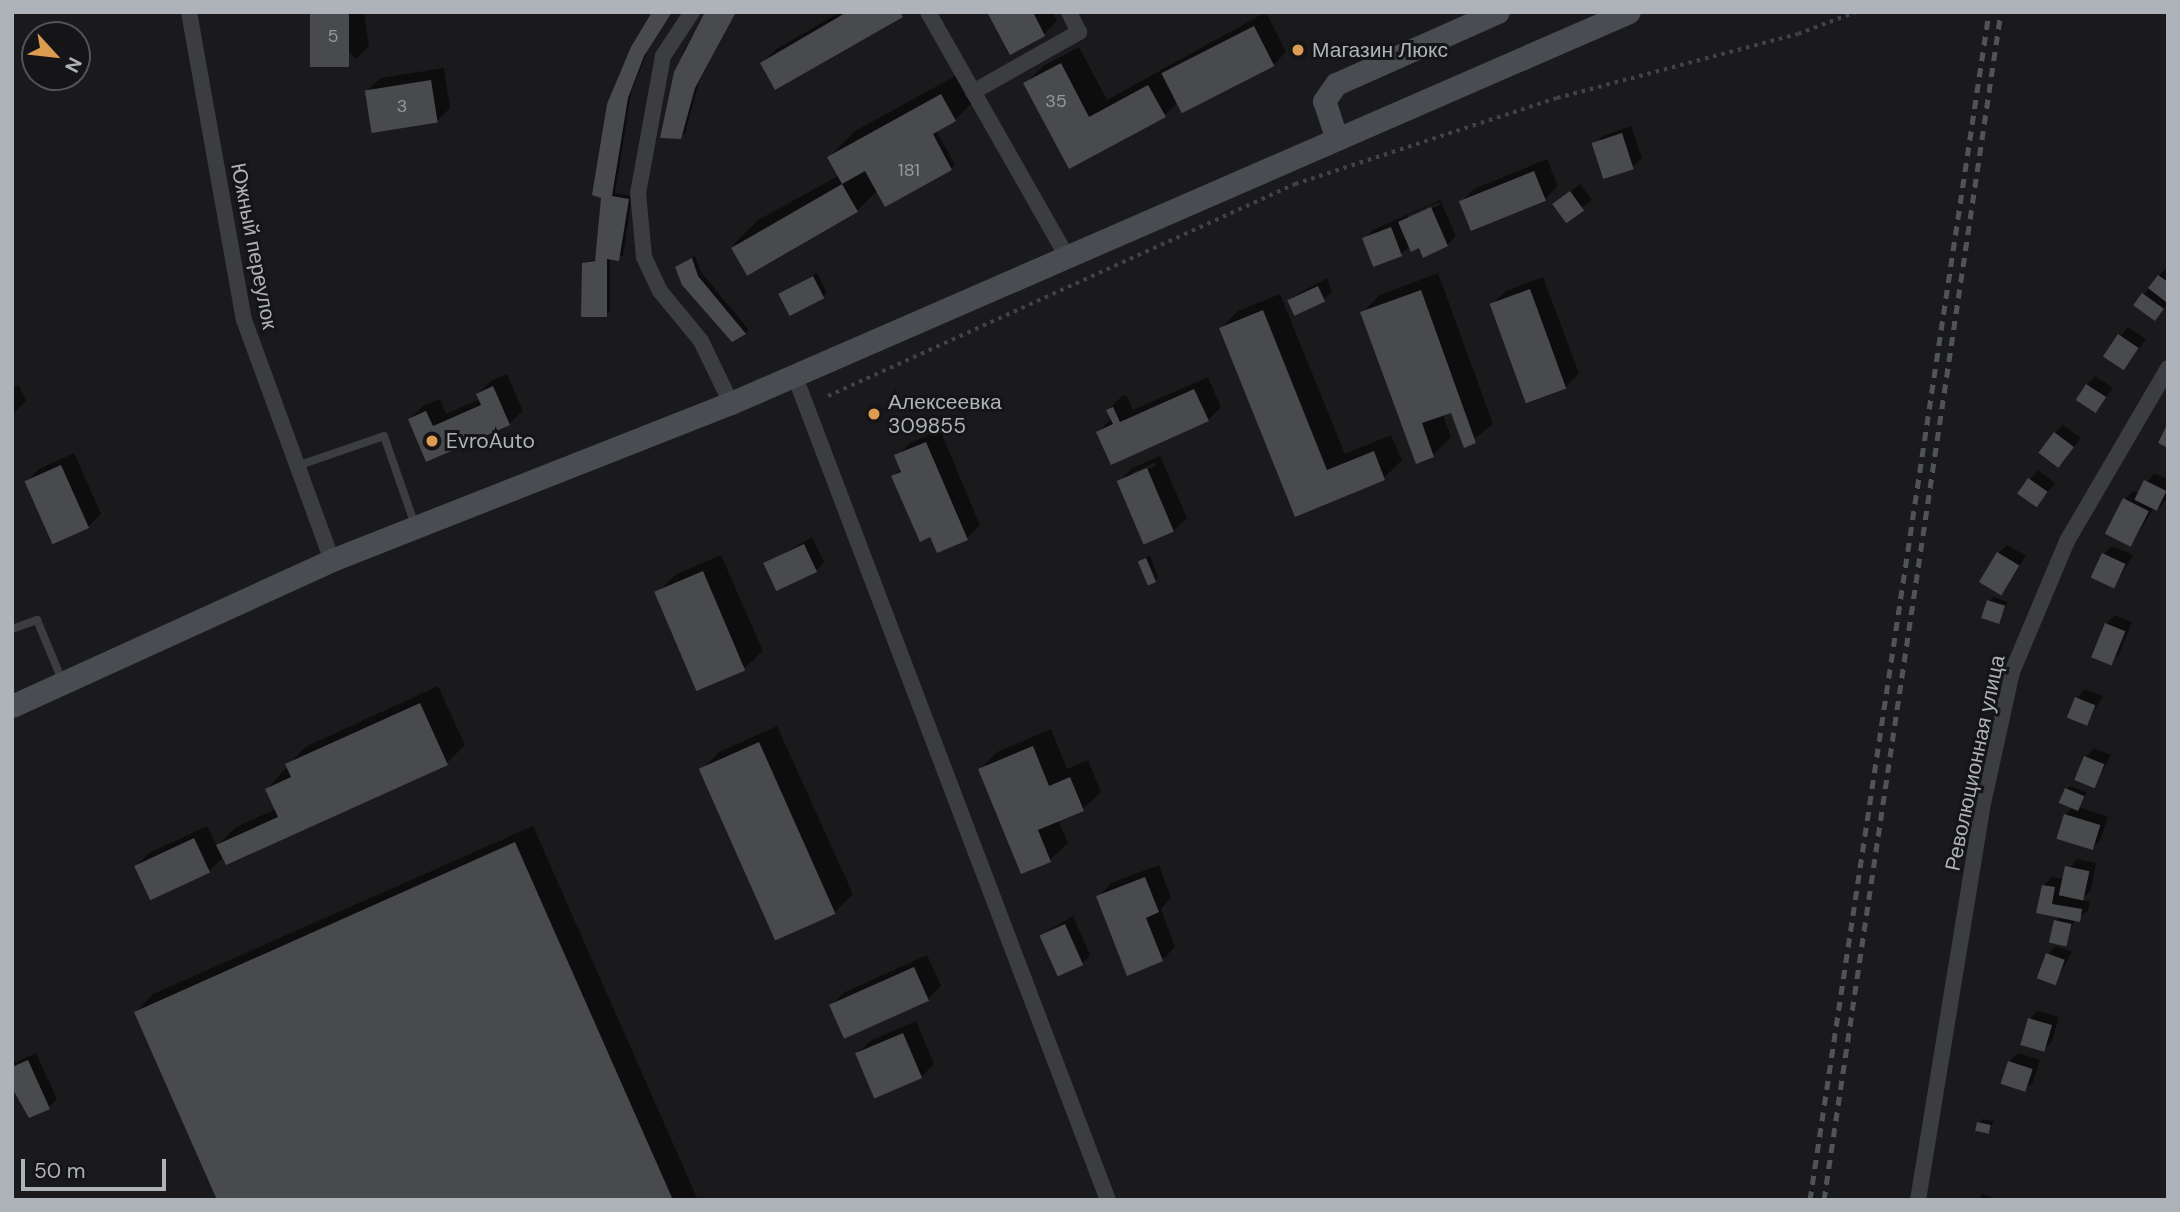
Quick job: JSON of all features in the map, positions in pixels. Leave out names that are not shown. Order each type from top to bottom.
[{"type":"main road","points":[[1336,137],[1324,101],[1336,85],[1498,12]]},
{"type":"main road","points":[[12,706],[332,560],[732,403],[1336,137],[1629,12]]},
{"type":"street","name":"Южный переулок","points":[[189,12],[244,320],[332,560]]},
{"type":"street","points":[[691,12],[663,56],[638,193],[644,257],[660,291],[701,341],[732,403]]},
{"type":"street","points":[[928,12],[1066,255]]},
{"type":"street","points":[[973,92],[1079,32],[1069,12]]},
{"type":"street","name":"Революционная улица","points":[[1918,1200],[1984,799],[2012,672],[2067,541],[2168,368]]},
{"type":"street","points":[[794,374],[1108,1200]]},
{"type":"lane","points":[[297,466],[384,436],[416,527]]},
{"type":"lane","points":[[12,629],[37,620],[63,683]]},
{"type":"path","points":[[828,396],[1295,184],[1556,98],[1798,34],[1856,12]]},
{"type":"building","points":[[310,12],[349,12],[349,67],[310,67]]},
{"type":"building","points":[[652,12],[672,12],[644,56],[628,98],[612,196],[629,199],[619,261],[607,259],[607,317],[581,317],[582,263],[595,261],[601,198],[592,195],[607,104],[631,47]]},
{"type":"building","points":[[705,12],[736,12],[695,88],[681,139],[660,138],[674,72]]},
{"type":"building","points":[[847,12],[900,12],[903,17],[775,90],[760,63]]},
{"type":"building","points":[[987,12],[1033,12],[1045,36],[1010,55]]},
{"type":"building","points":[[1254,26],[1274,66],[1182,113],[1161,73]]},
{"type":"building","points":[[1061,63],[1089,117],[1148,85],[1166,117],[1069,169],[1023,83]]},
{"type":"building","points":[[431,80],[438,122],[372,133],[365,90]]},
{"type":"building","points":[[941,94],[956,121],[933,134],[952,170],[885,207],[865,171],[842,184],[827,157]]},
{"type":"building","points":[[1622,133],[1634,169],[1603,179],[1592,143]]},
{"type":"building","points":[[1534,171],[1546,201],[1471,231],[1459,201]]},
{"type":"building","points":[[842,184],[858,212],[747,276],[731,248]]},
{"type":"building","points":[[1570,191],[1584,210],[1566,223],[1552,204]]},
{"type":"building","points":[[1431,207],[1448,246],[1423,258],[1419,248],[1411,252],[1398,222]]},
{"type":"building","points":[[1391,227],[1402,256],[1373,267],[1362,238]]},
{"type":"building","points":[[692,258],[698,276],[746,334],[732,342],[682,285],[675,267]]},
{"type":"building","points":[[2158,275],[2168,282],[2166,302],[2148,288]]},
{"type":"building","points":[[813,276],[824,298],[790,316],[778,294]]},
{"type":"building","points":[[1318,286],[1325,301],[1294,316],[1287,300]]},
{"type":"building","points":[[1530,289],[1566,389],[1526,403],[1490,304]]},
{"type":"building","points":[[1421,290],[1476,443],[1464,448],[1451,413],[1422,423],[1434,457],[1416,464],[1360,312]]},
{"type":"building","points":[[2142,293],[2164,309],[2155,321],[2133,305]]},
{"type":"building","points":[[1263,310],[1327,470],[1374,451],[1385,480],[1295,517],[1219,328]]},
{"type":"building","points":[[2118,334],[2139,348],[2124,370],[2103,356]]},
{"type":"building","points":[[2086,384],[2106,397],[2096,413],[2076,400]]},
{"type":"building","points":[[493,386],[510,425],[426,462],[408,419],[426,411],[433,426],[481,405],[476,394]]},
{"type":"building","points":[[1194,389],[1209,421],[1111,465],[1096,432],[1113,424],[1106,410],[1113,407],[1120,422]]},
{"type":"building","points":[[2168,423],[2168,448],[2158,443]]},
{"type":"building","points":[[2054,432],[2074,447],[2058,468],[2038,453]]},
{"type":"building","points":[[926,442],[968,540],[937,553],[930,537],[920,542],[891,476],[901,472],[894,455]]},
{"type":"building","points":[[61,465],[89,528],[53,544],[24,481]]},
{"type":"building","points":[[1147,468],[1174,532],[1144,544],[1117,481]]},
{"type":"building","points":[[2028,478],[2048,492],[2037,507],[2017,494]]},
{"type":"building","points":[[2144,480],[2166,491],[2157,511],[2134,500]]},
{"type":"building","points":[[2123,498],[2149,511],[2131,547],[2105,534]]},
{"type":"building","points":[[804,544],[817,572],[776,591],[763,563]]},
{"type":"building","points":[[1997,552],[2019,565],[2001,595],[1979,582]]},
{"type":"building","points":[[2102,553],[2126,564],[2114,588],[2091,577]]},
{"type":"building","points":[[1146,558],[1156,582],[1148,585],[1138,562]]},
{"type":"building","points":[[703,571],[745,670],[696,691],[654,592]]},
{"type":"building","points":[[1987,600],[2005,606],[1999,624],[1981,618]]},
{"type":"building","points":[[2105,623],[2125,631],[2112,666],[2091,657]]},
{"type":"building","points":[[2075,697],[2095,705],[2087,726],[2067,717]]},
{"type":"building","points":[[420,703],[448,765],[226,865],[216,845],[278,817],[265,789],[291,777],[285,764]]},
{"type":"building","points":[[759,742],[835,914],[775,941],[699,769]]},
{"type":"building","points":[[1033,746],[1049,786],[1070,777],[1084,811],[1038,830],[1051,862],[1021,874],[978,769]]},
{"type":"building","points":[[2084,756],[2104,764],[2095,788],[2074,780]]},
{"type":"building","points":[[2065,788],[2084,796],[2078,811],[2059,803]]},
{"type":"building","points":[[2064,814],[2100,825],[2093,850],[2056,839]]},
{"type":"building","points":[[194,838],[210,872],[150,900],[134,866]]},
{"type":"building","points":[[515,842],[673,1200],[217,1200],[134,1012]]},
{"type":"building","points":[[2065,866],[2089,871],[2083,901],[2059,895]]},
{"type":"building","points":[[1145,877],[1159,912],[1146,918],[1163,961],[1127,976],[1096,896]]},
{"type":"building","points":[[2042,885],[2055,887],[2052,904],[2082,909],[2080,922],[2036,913]]},
{"type":"building","points":[[2054,920],[2072,924],[2066,946],[2049,942]]},
{"type":"building","points":[[1065,924],[1083,965],[1058,976],[1039,935]]},
{"type":"building","points":[[2046,953],[2065,960],[2056,985],[2037,978]]},
{"type":"building","points":[[914,967],[929,1001],[844,1039],[829,1005]]},
{"type":"building","points":[[2028,1018],[2052,1025],[2044,1052],[2020,1045]]},
{"type":"building","points":[[903,1033],[922,1078],[874,1098],[855,1053]]},
{"type":"building","points":[[28,1060],[50,1109],[29,1118],[12,1088],[12,1067]]},
{"type":"building","points":[[2008,1061],[2033,1069],[2025,1092],[2001,1084]]},
{"type":"building","points":[[1977,1122],[1991,1125],[1989,1134],[1975,1131]]},
{"type":"railway","points":[[1810,1200],[1989,12]]},
{"type":"railway","points":[[1824,1200],[2001,12]]},
{"type":"place","name":"Магазин Люкс","points":[[1298,50]]},
{"type":"place","name":"Алексеевка 309855","points":[[874,414]]},
{"type":"place","name":"EvroAuto","points":[[432,441]]}]
